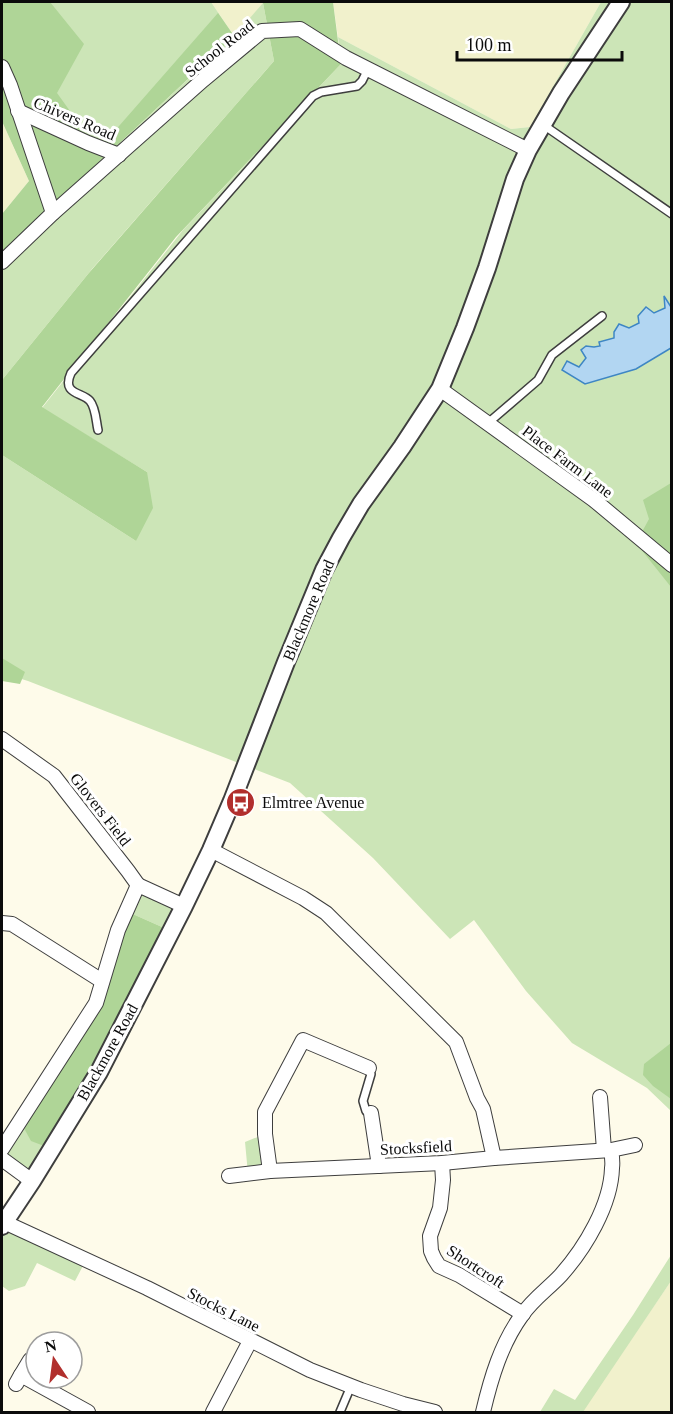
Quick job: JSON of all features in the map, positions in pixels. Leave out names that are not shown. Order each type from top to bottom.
[{"type":"street","name":"Blackmore Road","points":[[3,1224],[99,1072],[184,906],[232,801],[324,570],[361,504],[441,389],[487,268],[515,179],[528,150],[542,124],[621,2]]},
{"type":"street","name":"School Road","points":[[2,262],[53,213],[262,31],[300,29],[346,58],[528,150]]},
{"type":"street","name":"Chivers Road","points":[[2,67],[53,213]]},
{"type":"street","name":"Chivers Road","points":[[18,111],[119,155]]},
{"type":"street","name":"Place Farm Lane","points":[[441,389],[594,500],[672,565]]},
{"type":"street","name":"Glovers Field","points":[[2,739],[54,776],[138,885],[184,906]]},
{"type":"street","points":[[211,850],[303,898],[326,913],[456,1042],[483,1109],[494,1158]]},
{"type":"street","points":[[2,1149],[96,1003],[118,930],[138,885]]},
{"type":"street","points":[[2,923],[12,924],[102,981]]},
{"type":"street","points":[[270,1171],[265,1134],[265,1112],[303,1041],[369,1068]]},
{"type":"street","points":[[483,1413],[497,1360],[506,1339],[540,1294],[560,1276],[594,1229],[609,1187],[612,1169],[600,1097]]},
{"type":"street","points":[[372,1113],[379,1166]]},
{"type":"street","name":"Stocksfield","points":[[229,1176],[270,1171],[442,1163],[608,1150],[635,1145]]},
{"type":"street","points":[[2,1160],[32,1181]]},
{"type":"street","name":"Shortcroft","points":[[442,1163],[440,1208],[430,1236],[434,1258],[439,1266],[459,1275],[523,1314]]},
{"type":"street","name":"Stocks Lane","points":[[3,1224],[147,1288],[310,1370],[403,1404],[435,1413]]},
{"type":"street","points":[[213,1413],[250,1341]]},
{"type":"street","points":[[24,1370],[19,1379],[24,1381]]},
{"type":"street","points":[[41,1390],[88,1413]]},
{"type":"lane","points":[[98,430],[92,404],[75,393],[69,386],[71,373],[313,96],[321,92],[357,86],[368,69]]},
{"type":"lane","points":[[542,124],[672,214]]},
{"type":"lane","points":[[488,423],[538,380],[552,355],[560,347],[602,316]]},
{"type":"lane","points":[[369,1068],[371,1074],[363,1101],[366,1111],[372,1113]]},
{"type":"lane","points":[[340,1413],[351,1386]]},
{"type":"green space","points":[[2,2],[211,2],[234,36],[263,3],[274,61],[92,269],[2,380],[2,253],[216,53],[40,204],[2,121]]},
{"type":"green space","points":[[2,2],[50,2],[84,44],[57,93],[98,150],[218,13],[234,36],[2,253],[2,214],[29,181],[2,121]]},
{"type":"green space","points":[[211,2],[265,2],[234,36]]},
{"type":"green space","points":[[333,2],[601,2],[530,127],[511,129],[338,37]]},
{"type":"green space","points":[[333,2],[341,64],[176,237],[42,407],[147,472],[153,508],[136,541],[2,455],[2,380],[88,274],[274,61],[263,3]]},
{"type":"green space","points":[[601,2],[671,2],[671,1111],[647,1088],[572,1043],[526,991],[474,920],[450,939],[373,858],[290,783],[28,681],[2,673],[2,455],[136,541],[147,472],[42,408],[183,230],[341,64],[338,37],[511,129],[530,127]]},
{"type":"green space","points":[[2,121],[29,181],[2,214]]},
{"type":"green space","points":[[671,483],[671,587],[636,543],[649,519],[643,500]]},
{"type":"green space","points":[[2,658],[25,672],[20,684],[2,681]]},
{"type":"green space","points":[[138,885],[184,906],[171,931],[126,911]]},
{"type":"green space","points":[[126,911],[171,931],[52,1149],[31,1141],[20,1121],[82,1025]]},
{"type":"green space","points":[[671,1043],[671,1099],[653,1086],[643,1075],[644,1064]]},
{"type":"green space","points":[[20,1121],[52,1149],[32,1181],[2,1149]]},
{"type":"green space","points":[[265,1134],[270,1171],[248,1174],[245,1142]]},
{"type":"green space","points":[[2,1226],[86,1260],[75,1281],[37,1263],[25,1286],[9,1291],[2,1286]]},
{"type":"green space","points":[[671,1255],[671,1281],[583,1412],[540,1412],[554,1389],[575,1400]]},
{"type":"green space","points":[[671,1281],[671,1412],[583,1412],[585,1407]]},
{"type":"water","points":[[664,296],[671,307],[671,348],[636,369],[585,384],[562,370],[567,361],[579,367],[586,358],[581,350],[586,346],[600,346],[599,342],[614,338],[614,332],[619,324],[629,328],[639,323],[638,316],[646,307],[654,313],[665,308]]},
{"type":"place","name":"Elmtree Avenue","points":[[241,802]]}]
